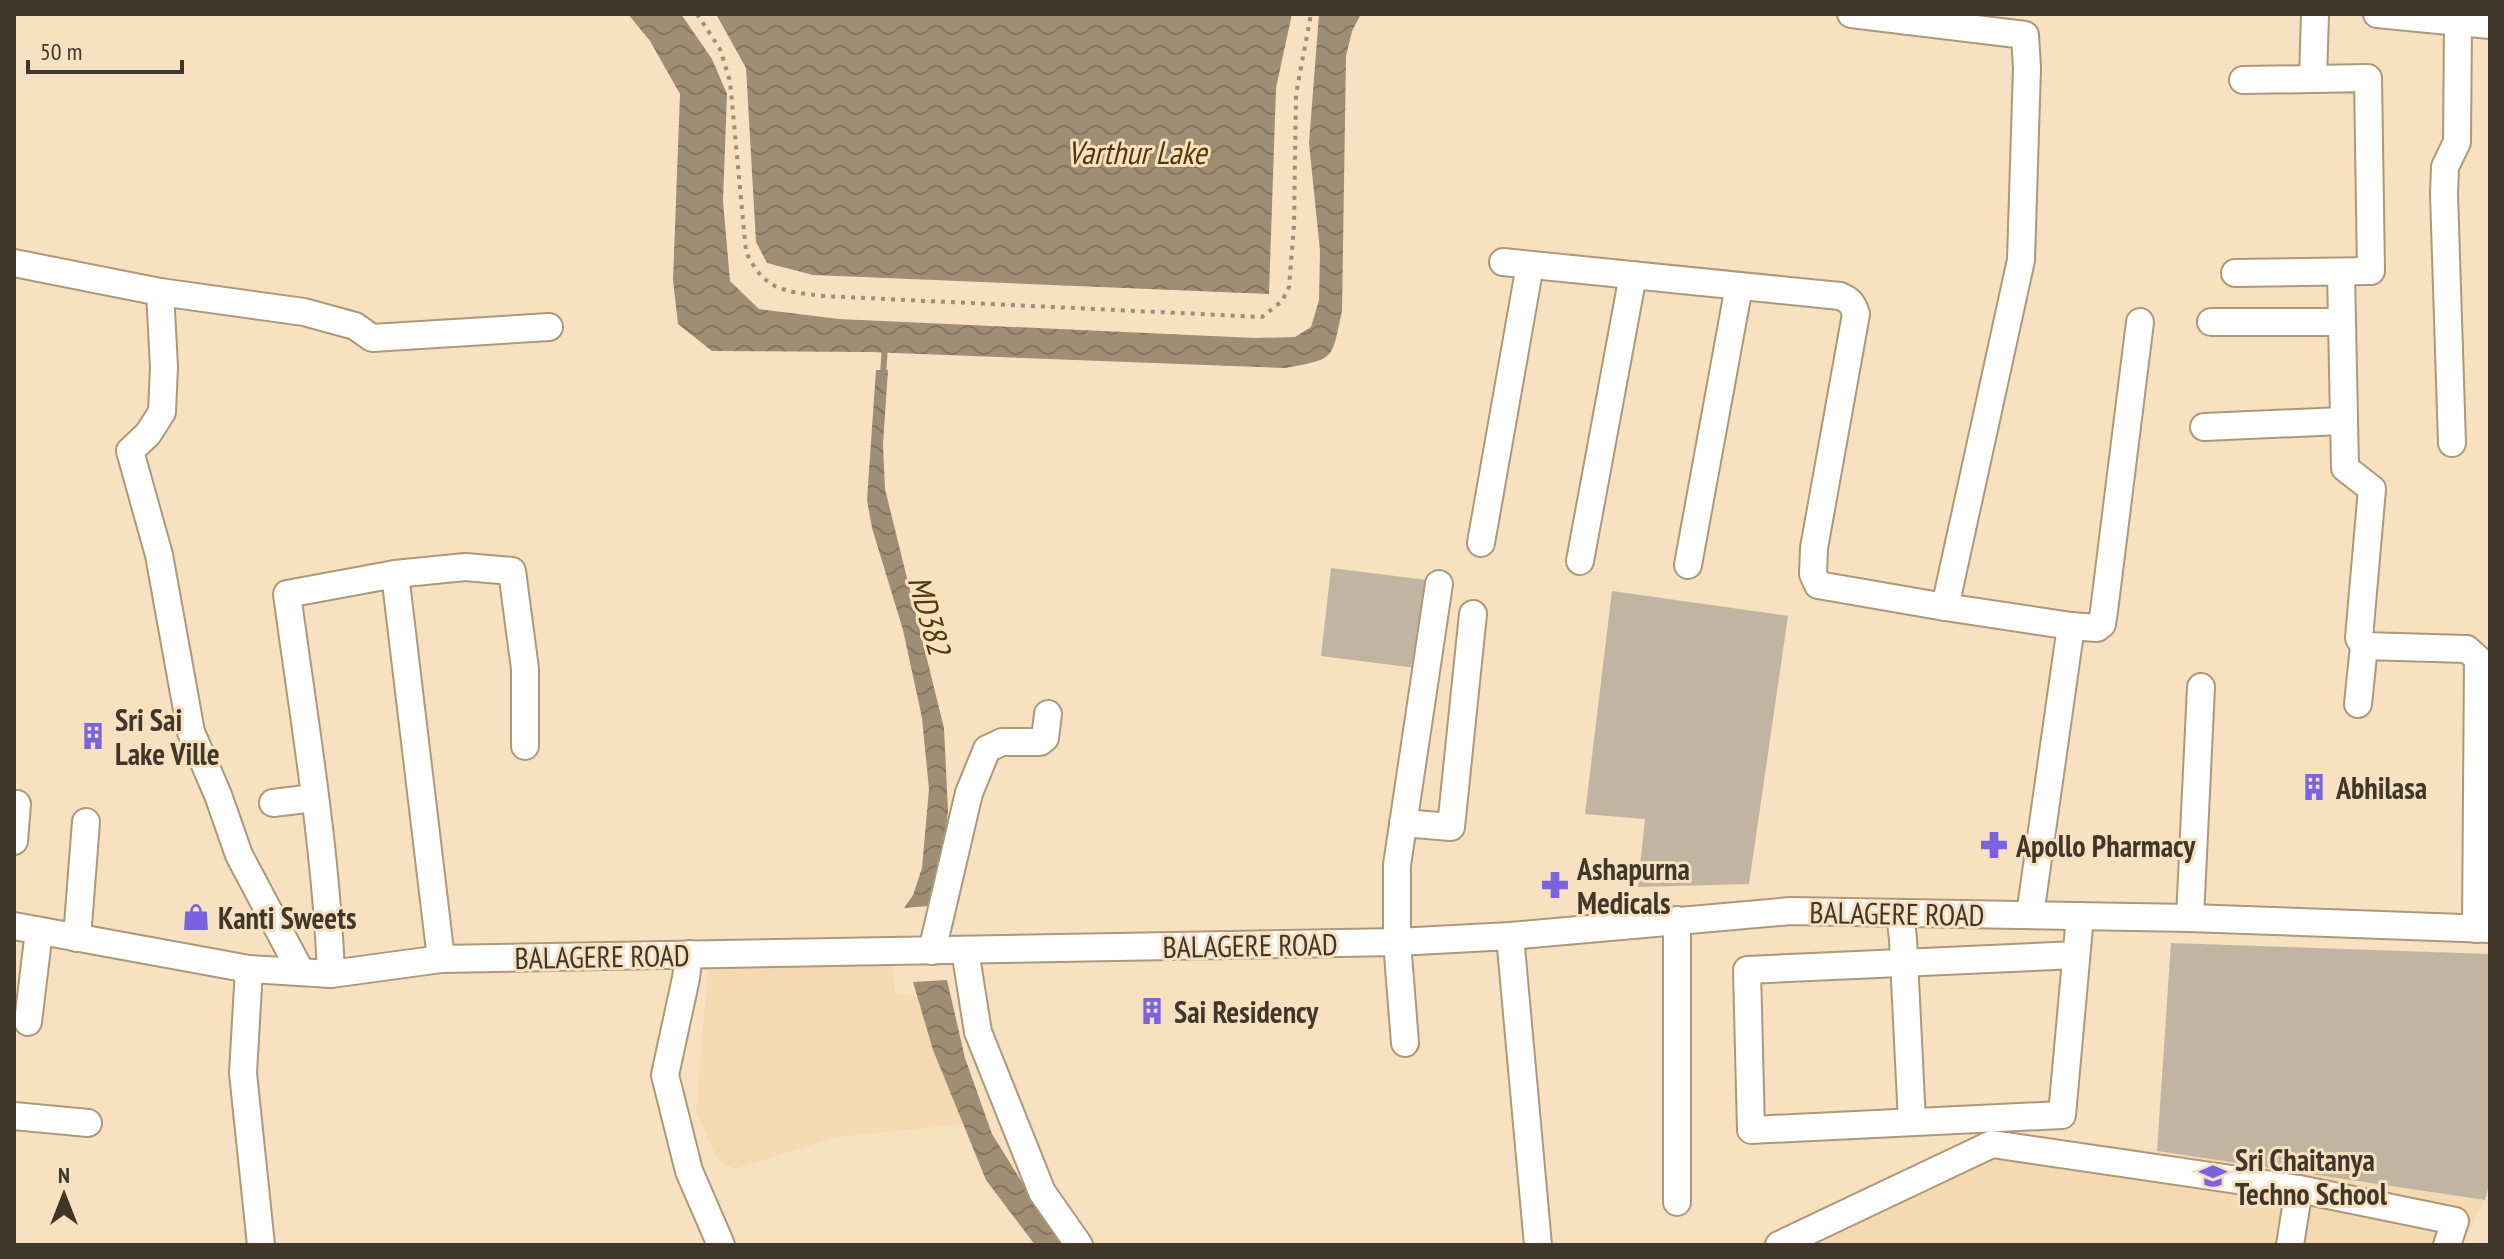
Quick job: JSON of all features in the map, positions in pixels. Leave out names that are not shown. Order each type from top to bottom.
[{"type":"street","points":[[1851,14],[2025,35],[2027,68],[2021,260],[1945,607]]},
{"type":"street","points":[[2313,79],[2315,14]]},
{"type":"street","points":[[2377,14],[2490,25]]},
{"type":"street","points":[[2452,443],[2444,194],[2445,167],[2457,142],[2458,23]]},
{"type":"street","points":[[2235,273],[2371,271],[2368,78],[2243,80]]},
{"type":"street","points":[[1503,262],[1848,299],[1856,314],[1814,548],[1813,574],[1818,585],[2071,626],[2097,628],[2102,624],[2140,322]]},
{"type":"street","points":[[14,263],[160,292],[304,312],[355,326],[372,338],[549,327]]},
{"type":"street","points":[[1481,543],[1530,265]]},
{"type":"street","points":[[2341,272],[2345,468],[2372,489],[2359,638],[2364,646],[2358,704]]},
{"type":"street","points":[[1580,561],[1633,275]]},
{"type":"street","points":[[1688,565],[1739,286]]},
{"type":"street","points":[[160,292],[164,367],[162,412],[148,434],[130,451],[159,555],[191,732],[239,855],[301,972]]},
{"type":"street","points":[[2211,322],[2341,322]]},
{"type":"street","points":[[2204,427],[2342,421]]},
{"type":"street","points":[[331,974],[314,798],[287,594],[395,574],[465,567],[512,571],[525,669],[525,746]]},
{"type":"street","points":[[395,574],[441,959]]},
{"type":"street","points":[[1405,1043],[1397,942],[1397,865],[1439,584]]},
{"type":"street","points":[[1403,823],[1451,827],[1473,614]]},
{"type":"street","points":[[2030,915],[2071,626]]},
{"type":"street","points":[[2364,646],[2467,649],[2478,659],[2484,698],[2483,929]]},
{"type":"street","points":[[2190,918],[2201,687]]},
{"type":"street","points":[[932,951],[969,793],[987,749],[1002,742],[1040,742],[1045,738],[1048,714]]},
{"type":"street","points":[[273,803],[314,798]]},
{"type":"street","points":[[14,841],[17,804]]},
{"type":"street","points":[[77,938],[86,822]]},
{"type":"street","name":"BALAGERE ROAD","points":[[27,929],[249,969],[331,974],[441,959],[1397,942],[1510,936],[1791,911],[2190,918],[2483,929]]},
{"type":"street","points":[[1900,913],[1912,1122]]},
{"type":"street","points":[[2076,955],[1747,970],[1751,1130],[2062,1115],[2080,916]]},
{"type":"street","points":[[1677,920],[1677,1202]]},
{"type":"street","points":[[27,929],[28,1022]]},
{"type":"street","points":[[1510,936],[1538,1245]]},
{"type":"street","points":[[965,950],[978,1032],[1042,1192],[1073,1243]]},
{"type":"street","points":[[689,954],[665,1075],[689,1171],[721,1245]]},
{"type":"street","points":[[249,969],[243,1073],[261,1245]]},
{"type":"street","points":[[14,1116],[88,1123]]},
{"type":"street","points":[[1779,1245],[1992,1144],[2299,1189],[2455,1221],[2447,1245]]},
{"type":"street","points":[[2290,1245],[2299,1189]]},
{"type":"path","points":[[697,14],[720,49],[728,68],[746,252],[756,273],[771,285],[823,296],[1262,317],[1282,301],[1289,287],[1294,225],[1296,94],[1311,14]]},
{"type":"shaded area","points":[[1331,568],[1435,581],[1424,669],[1321,656]]},
{"type":"shaded area","points":[[1612,591],[1788,616],[1749,884],[1638,887],[1645,819],[1585,814]]},
{"type":"shaded area","points":[[2171,943],[2490,954],[2490,1183],[2485,1200],[2157,1151]]},
{"type":"shaded area","points":[[709,959],[893,964],[895,994],[917,996],[933,1050],[963,1124],[835,1137],[735,1169],[718,1161],[696,1111]]},
{"type":"shaded area","points":[[1986,1130],[2157,1151],[2485,1200],[2462,1245],[1752,1245]]},
{"type":"water","points":[[628,14],[681,14],[712,59],[727,94],[723,201],[730,281],[759,309],[839,319],[1255,338],[1295,337],[1311,327],[1319,300],[1320,251],[1309,143],[1319,14],[1361,14],[1352,31],[1346,56],[1342,311],[1333,348],[1315,362],[1286,368],[869,352],[712,351],[678,324],[673,280],[680,94],[650,41]]},
{"type":"water","name":"Varthur Lake","points":[[716,14],[1292,14],[1276,88],[1269,294],[813,275],[767,263],[756,242],[746,68]]},
{"type":"water","points":[[876,370],[888,370],[883,444],[885,489],[944,728],[948,811],[942,866],[928,906],[904,908],[913,895],[922,868],[929,789],[922,718],[903,630],[872,528],[867,500]]},
{"type":"water","points":[[947,980],[965,1058],[992,1134],[1061,1245],[1035,1245],[986,1180],[933,1050],[913,982]]},
{"type":"waterway","name":"MD382","points":[[883,375],[885,346]]},
{"type":"place","name":"Sri Sai Lake Ville","points":[[93,736]]},
{"type":"place","name":"Abhilasa","points":[[2314,787]]},
{"type":"place","name":"Apollo Pharmacy","points":[[1994,845]]},
{"type":"place","name":"Ashapurna Medicals","points":[[1555,885]]},
{"type":"place","name":"Kanti Sweets","points":[[196,917]]},
{"type":"place","name":"Sai Residency","points":[[1152,1011]]},
{"type":"place","name":"Sri Chaitanya Techno School","points":[[2213,1176]]}]
